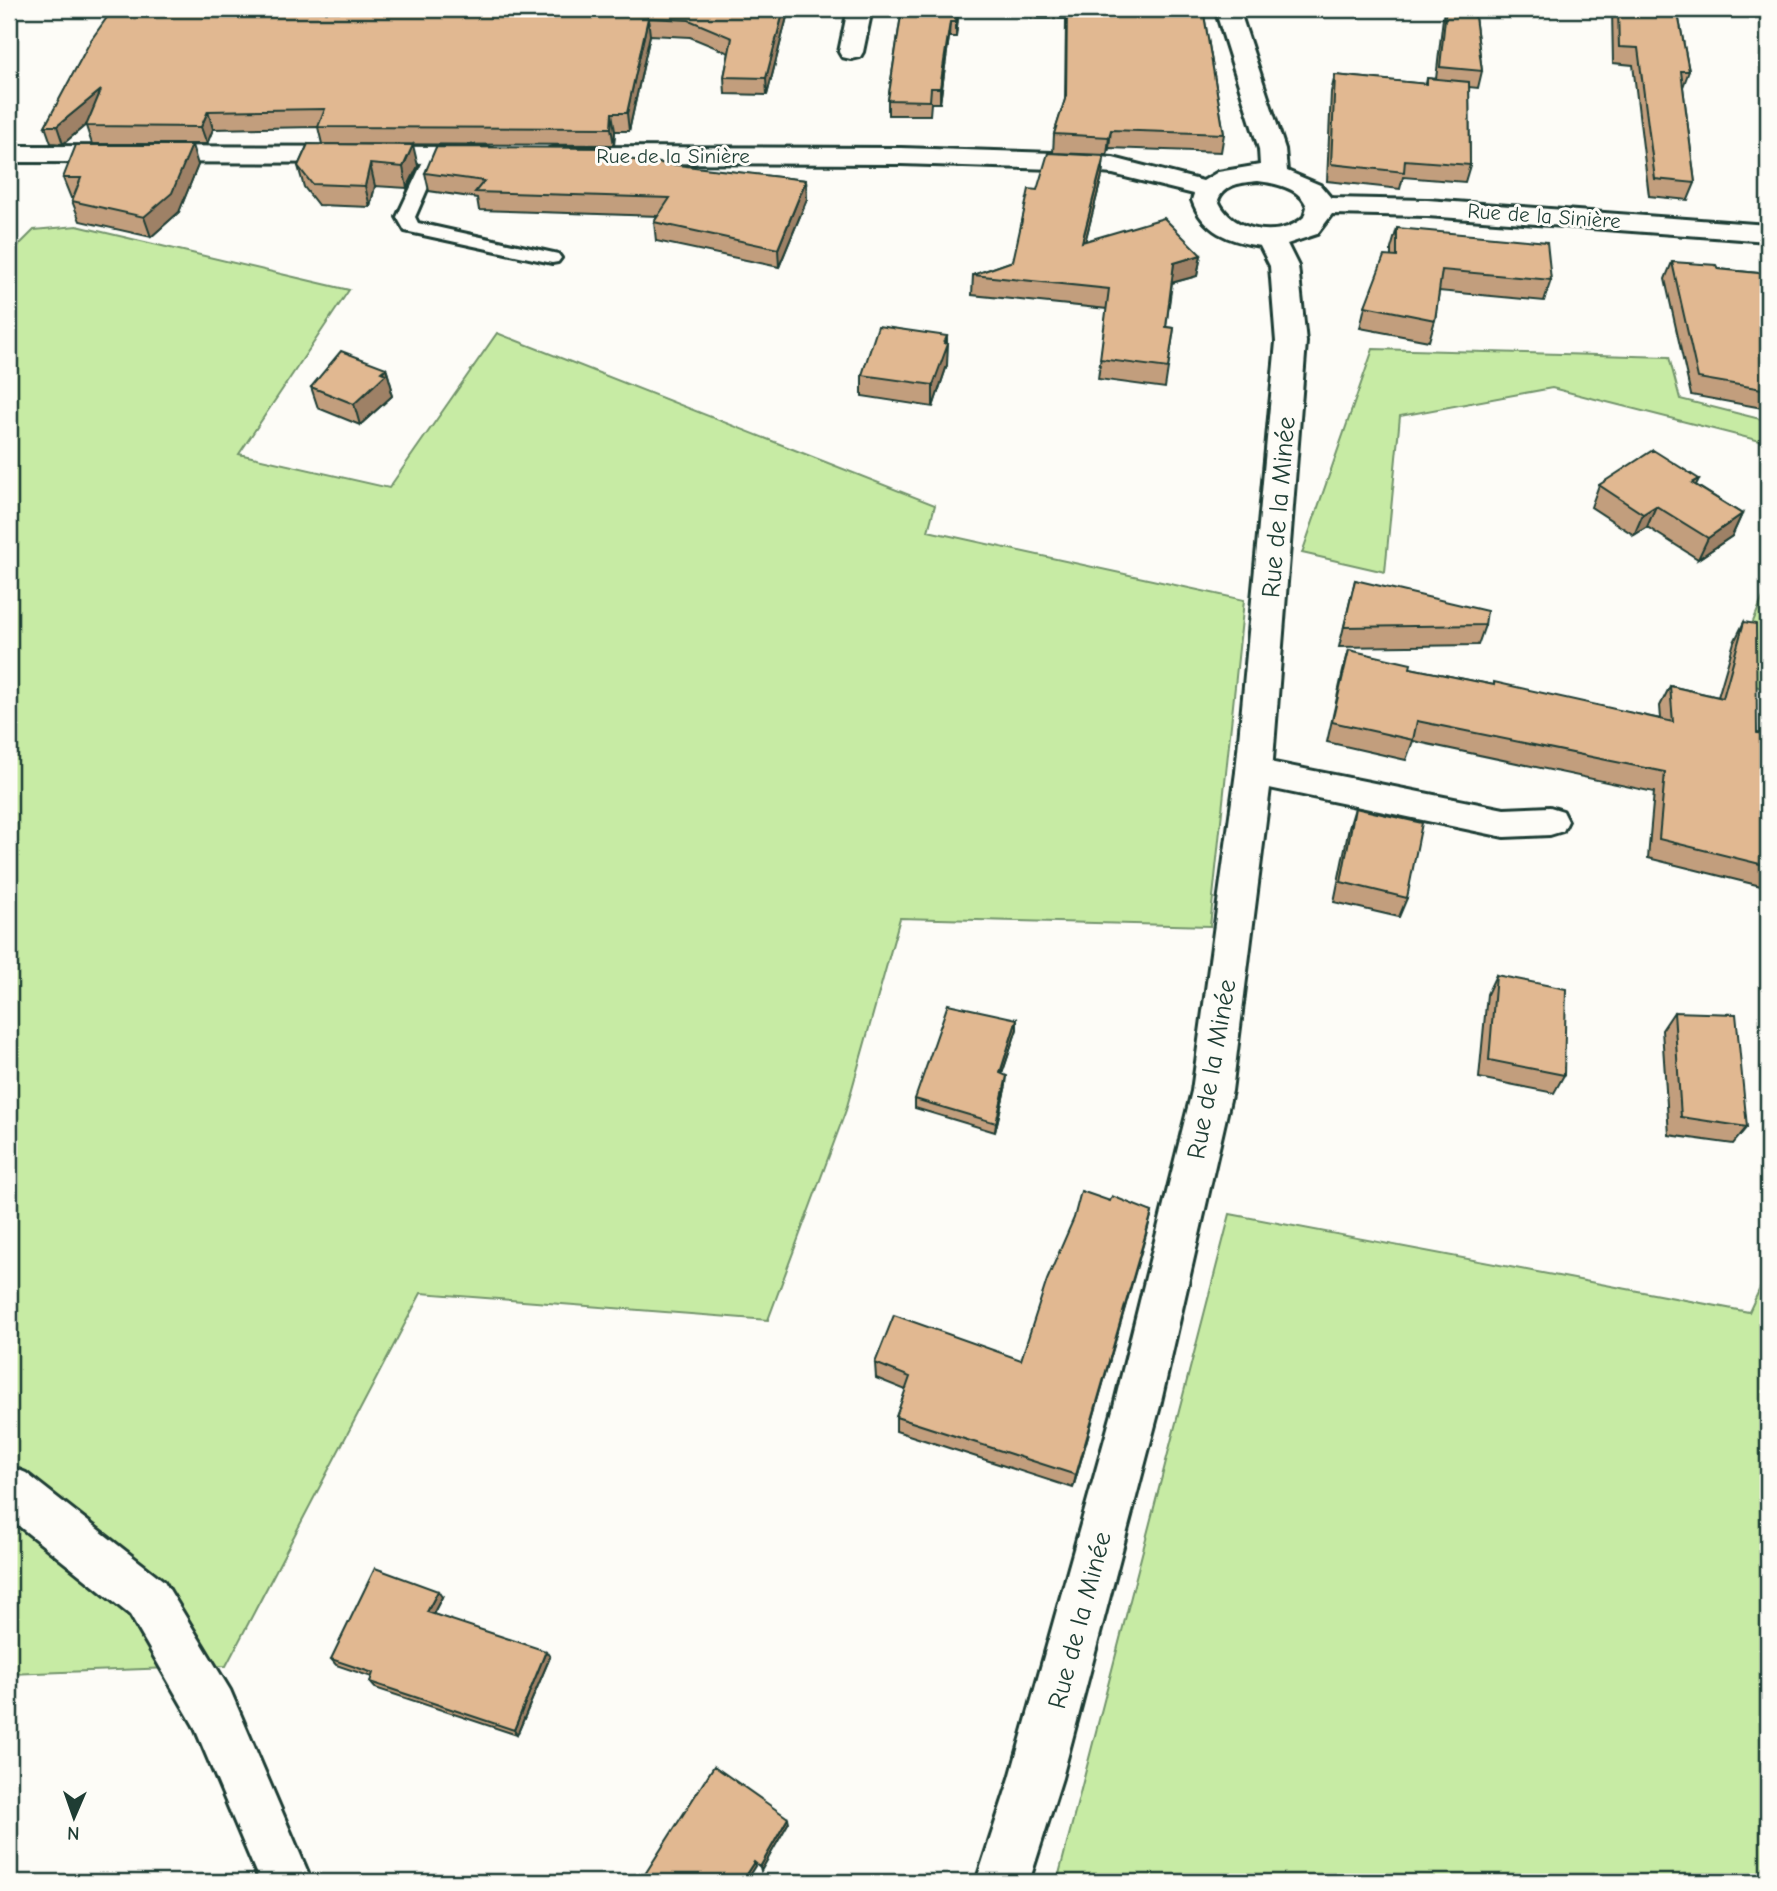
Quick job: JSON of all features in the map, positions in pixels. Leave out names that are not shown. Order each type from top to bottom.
[{"type":"street","points":[[851,52],[860,9]]},
{"type":"street","points":[[1227,9],[1272,149],[1274,174]]},
{"type":"street","points":[[9,154],[506,155]]},
{"type":"street","name":"Rue de la Sinière","points":[[533,155],[901,156],[1053,161],[1113,166],[1208,190]]},
{"type":"street","points":[[1274,174],[1305,187],[1315,196],[1320,206],[1319,216],[1301,232],[1270,238],[1240,234],[1216,222],[1206,212],[1204,200],[1208,190],[1227,177],[1274,174]]},
{"type":"street","name":"Rue de la Sinière","points":[[1320,206],[1427,208],[1768,233]]},
{"type":"street","name":"Rue de la Minée","points":[[1002,1882],[1035,1778],[1137,1406],[1209,1104],[1254,772],[1292,342],[1284,266],[1270,238]]},
{"type":"street","points":[[1254,772],[1504,823],[1550,821]]},
{"type":"street","points":[[9,1489],[147,1598],[212,1708],[286,1882]]},
{"type":"lane","points":[[433,155],[406,217],[411,227],[552,258]]},
{"type":"green space","points":[[77,226],[349,290],[239,454],[389,488],[497,333],[935,505],[928,531],[1244,600],[1210,926],[900,918],[846,1110],[768,1320],[421,1293],[226,1666],[9,1674],[9,255],[34,230]]},
{"type":"green space","points":[[1373,349],[1669,357],[1680,399],[1768,421],[1768,443],[1552,388],[1400,416],[1385,572],[1302,553]]},
{"type":"green space","points":[[1768,585],[1768,690],[1730,678]]},
{"type":"green space","points":[[1230,1214],[1749,1312],[1768,1271],[1768,1882],[1057,1882]]},
{"type":"building","points":[[113,9],[440,13],[442,9],[784,9],[766,78],[724,77],[732,38],[689,20],[648,18],[627,113],[612,113],[611,128],[318,127],[325,109],[208,111],[201,127],[86,126],[101,90],[57,126],[45,126],[91,40]]},
{"type":"building","points":[[902,9],[957,9],[956,22],[950,22],[940,88],[931,88],[930,101],[888,100]]},
{"type":"building","points":[[1067,9],[1203,9],[1224,134],[1111,130],[1109,137],[1054,134],[1066,96]]},
{"type":"building","points":[[1446,9],[1474,9],[1482,71],[1440,67]]},
{"type":"building","points":[[1618,9],[1677,9],[1689,71],[1681,71],[1695,183],[1655,179],[1638,48],[1619,47]]},
{"type":"building","points":[[1335,75],[1427,84],[1427,78],[1469,82],[1470,165],[1405,160],[1404,172],[1331,164]]},
{"type":"building","points":[[308,144],[413,145],[403,167],[370,164],[365,186],[312,184],[298,166]]},
{"type":"building","points":[[76,145],[192,145],[172,193],[144,217],[72,201],[81,178],[63,178]]},
{"type":"building","points":[[436,147],[610,148],[609,157],[806,180],[778,249],[654,222],[670,198],[475,192],[484,181],[425,173]]},
{"type":"building","points":[[1048,153],[1104,156],[1082,242],[1164,218],[1201,255],[1174,263],[1166,327],[1174,328],[1168,368],[1100,359],[1109,289],[973,275],[1013,261],[1029,189],[1037,190]]},
{"type":"building","points":[[1397,228],[1547,242],[1551,280],[1442,270],[1435,320],[1365,306],[1384,256],[1397,257]]},
{"type":"building","points":[[1672,262],[1716,265],[1718,269],[1768,274],[1768,390],[1698,378]]},
{"type":"building","points":[[878,326],[947,336],[944,343],[948,344],[933,385],[862,375]]},
{"type":"building","points":[[341,351],[386,368],[381,372],[386,374],[354,404],[311,387]]},
{"type":"building","points":[[1653,450],[1699,479],[1692,483],[1742,514],[1708,538],[1656,506],[1643,514],[1599,485]]},
{"type":"building","points":[[1355,580],[1487,611],[1485,625],[1344,627]]},
{"type":"building","points":[[1744,622],[1756,624],[1757,733],[1768,735],[1768,866],[1659,839],[1665,772],[1417,721],[1413,740],[1332,722],[1349,650],[1411,664],[1410,668],[1494,685],[1494,682],[1673,722],[1670,686],[1723,698]]},
{"type":"building","points":[[1355,808],[1422,823],[1407,898],[1341,882]]},
{"type":"building","points":[[1496,975],[1566,989],[1564,1075],[1489,1060]]},
{"type":"building","points":[[948,1004],[1017,1019],[1000,1073],[1007,1076],[996,1123],[915,1099]]},
{"type":"building","points":[[1674,1012],[1736,1014],[1747,1127],[1681,1117]]},
{"type":"building","points":[[1081,1191],[1110,1201],[1112,1196],[1152,1212],[1076,1475],[896,1417],[910,1377],[875,1363],[894,1315],[1021,1360],[1047,1280],[1074,1218]]},
{"type":"building","points":[[375,1568],[438,1591],[427,1612],[546,1651],[514,1730],[370,1682],[373,1673],[331,1659]]},
{"type":"building","points":[[714,1766],[788,1818],[760,1867],[754,1862],[741,1882],[640,1882]]}]
